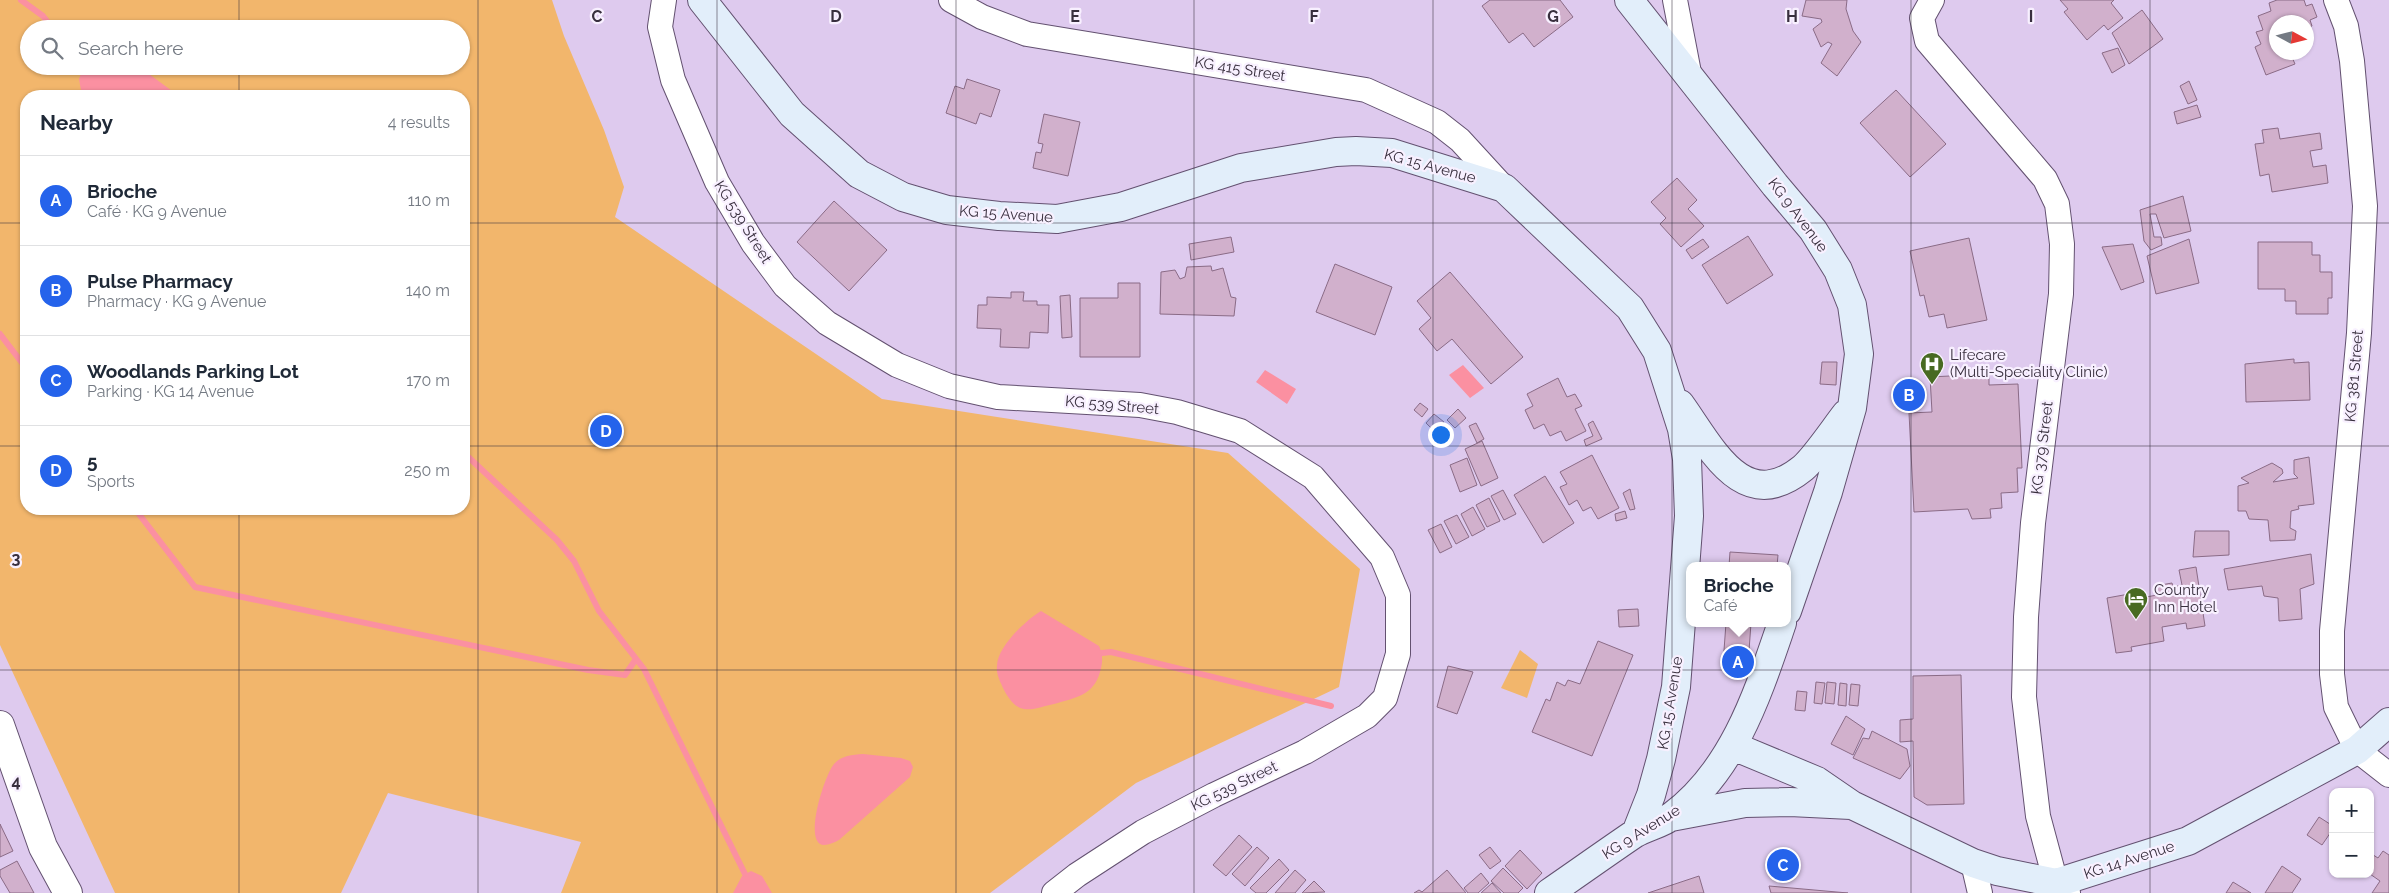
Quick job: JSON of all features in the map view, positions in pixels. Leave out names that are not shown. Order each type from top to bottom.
[{"type":"main road","name":"KG 15 Avenue","points":[[702,0],[792,114],[859,174],[903,197],[947,210],[999,216],[1057,219],[1122,207],[1241,168],[1336,152],[1356,151],[1392,153],[1504,188],[1630,308],[1657,351],[1682,429],[1686,460],[1689,516],[1676,687],[1661,759],[1651,795],[1636,833]]},
{"type":"main road","name":"KG 9 Avenue","points":[[1628,0],[1814,230],[1838,270],[1852,305],[1859,354],[1852,408],[1828,492],[1791,599]]},
{"type":"main road","points":[[1670,390],[1724,464],[1743,481],[1762,486],[1783,482],[1804,467],[1852,408]]},
{"type":"main road","name":"KG 9 Avenue","points":[[1549,893],[1636,833],[1671,817],[1698,792],[1733,746],[1759,691],[1781,627]]},
{"type":"main road","name":"KG 14 Avenue","points":[[2057,890],[2188,841],[2357,750],[2389,722]]},
{"type":"main road","points":[[1733,746],[1817,781],[1852,805],[1973,863],[2057,890]]},
{"type":"main road","points":[[1671,817],[1745,803],[1790,802],[1852,805]]},
{"type":"street","name":"KG 539 Street","points":[[664,0],[660,27],[674,80],[718,182],[753,243],[785,286],[826,323],[897,365],[949,386],[998,397],[1140,405],[1177,412],[1240,431],[1312,477],[1382,557],[1398,595],[1398,654],[1385,698],[1367,716],[1305,752],[1214,795],[1143,832],[1077,875],[1054,893]]},
{"type":"street","name":"KG 415 Street","points":[[951,0],[982,17],[1027,34],[1366,90],[1437,122],[1460,140],[1504,188]]},
{"type":"street","points":[[1675,0],[1690,78]]},
{"type":"street","name":"KG 379 Street","points":[[1932,0],[1922,18],[1927,41],[2045,179],[2057,204],[2062,244],[2061,294],[2033,523],[2026,617],[2024,697],[2038,816],[2057,890]]},
{"type":"street","name":"KG 381 Street","points":[[2336,0],[2346,26],[2352,61],[2365,206],[2359,333],[2332,631],[2332,674],[2336,707],[2357,750]]},
{"type":"street","points":[[0,725],[43,847],[68,893]]},
{"type":"street","points":[[2357,750],[2389,775]]},
{"type":"street","points":[[1973,863],[1980,893]]},
{"type":"shaded area","points":[[0,0],[552,0],[564,36],[604,130],[624,187],[615,217],[882,399],[1228,453],[1360,569],[1339,687],[1136,783],[990,893],[561,893],[581,842],[388,793],[341,893],[115,893],[0,645]]},
{"type":"shaded area","points":[[81,75],[150,75],[171,90],[81,90],[79,79]]},
{"type":"shaded area","points":[[1463,365],[1484,388],[1470,398],[1449,375]]},
{"type":"shaded area","points":[[1265,370],[1296,389],[1287,404],[1256,382]]},
{"type":"shaded area","points":[[1041,611],[1099,646],[1102,655],[1102,665],[1097,680],[1083,694],[1069,700],[1033,709],[1024,709],[1012,702],[1003,688],[997,672],[998,659],[1013,635]]},
{"type":"shaded area","points":[[1520,650],[1538,664],[1527,698],[1501,688]]},
{"type":"shaded area","points":[[863,754],[901,758],[910,761],[913,767],[910,777],[839,840],[824,845],[818,842],[815,833],[815,822],[821,794],[830,770],[840,759]]},
{"type":"shaded area","points":[[751,871],[762,876],[772,893],[733,893],[742,876]]},
{"type":"building","points":[[1490,0],[1560,0],[1573,17],[1534,47],[1523,33],[1509,43],[1482,6]]},
{"type":"building","points":[[1806,0],[1847,0],[1846,9],[1853,31],[1861,42],[1837,76],[1821,63],[1832,44],[1828,42],[1821,47],[1813,29],[1822,22],[1821,19],[1802,16]]},
{"type":"building","points":[[2060,0],[2114,0],[2111,3],[2123,18],[2108,30],[2104,25],[2087,40],[2064,12],[2068,9]]},
{"type":"building","points":[[2277,0],[2304,0],[2306,6],[2312,4],[2317,17],[2314,18],[2314,15],[2269,15],[2269,60],[2293,60],[2295,64],[2266,75],[2255,47],[2261,44],[2256,32],[2263,30],[2258,16],[2271,11],[2269,3]]},
{"type":"building","points":[[2142,10],[2163,39],[2129,64],[2112,33]]},
{"type":"building","points":[[2118,48],[2125,65],[2112,73],[2102,53]]},
{"type":"building","points":[[967,79],[1000,90],[991,117],[980,113],[976,124],[946,113],[955,86],[964,89]]},
{"type":"building","points":[[2189,81],[2197,100],[2188,104],[2180,86]]},
{"type":"building","points":[[1896,90],[1946,144],[1910,177],[1860,123]]},
{"type":"building","points":[[2197,105],[2201,117],[2177,124],[2174,112]]},
{"type":"building","points":[[1044,114],[1080,122],[1068,176],[1033,168],[1036,152],[1041,153],[1043,144],[1038,143]]},
{"type":"building","points":[[2278,128],[2280,139],[2320,133],[2322,149],[2310,151],[2313,167],[2326,165],[2328,183],[2272,192],[2269,174],[2260,176],[2255,144],[2264,143],[2262,130]]},
{"type":"building","points":[[1677,178],[1697,200],[1688,209],[1704,226],[1681,247],[1660,224],[1666,218],[1651,202]]},
{"type":"building","points":[[2183,196],[2191,231],[2164,238],[2156,214],[2150,214],[2154,237],[2161,237],[2162,245],[2151,250],[2144,241],[2140,210]]},
{"type":"building","points":[[834,201],[887,250],[849,291],[797,242]]},
{"type":"building","points":[[1748,236],[1773,275],[1727,304],[1702,265]]},
{"type":"building","points":[[1231,237],[1234,252],[1191,260],[1189,244]]},
{"type":"building","points":[[1969,238],[1987,320],[1947,328],[1944,314],[1929,317],[1924,295],[1920,296],[1910,251]]},
{"type":"building","points":[[1703,239],[1709,247],[1692,259],[1686,250]]},
{"type":"building","points":[[2189,239],[2199,283],[2156,294],[2147,256]]},
{"type":"building","points":[[2258,242],[2312,242],[2312,255],[2320,255],[2320,272],[2332,272],[2332,298],[2328,298],[2328,314],[2296,314],[2296,301],[2285,301],[2285,289],[2258,289]]},
{"type":"building","points":[[2133,244],[2144,282],[2121,290],[2102,247]]},
{"type":"building","points":[[1335,264],[1392,287],[1375,335],[1316,312]]},
{"type":"building","points":[[1211,266],[1212,271],[1223,268],[1231,297],[1236,298],[1234,316],[1160,314],[1161,272],[1175,270],[1180,279],[1185,277],[1187,267]]},
{"type":"building","points":[[1450,272],[1523,357],[1491,384],[1452,339],[1437,351],[1419,329],[1431,318],[1417,301]]},
{"type":"building","points":[[1118,283],[1140,283],[1140,357],[1080,357],[1080,298],[1118,298]]},
{"type":"building","points":[[1011,292],[1024,292],[1023,301],[1037,301],[1037,305],[1049,305],[1048,333],[1030,332],[1029,348],[1000,347],[1001,329],[977,328],[978,305],[987,305],[987,297],[1011,298]]},
{"type":"building","points":[[1070,295],[1072,337],[1062,338],[1060,296]]},
{"type":"building","points":[[2294,359],[2294,363],[2309,362],[2310,400],[2246,402],[2245,364]]},
{"type":"building","points":[[1822,362],[1837,362],[1836,385],[1820,384]]},
{"type":"building","points":[[1989,374],[1989,385],[2018,384],[2022,468],[2017,468],[2018,492],[2001,493],[2002,508],[1990,509],[1991,518],[1972,519],[1968,509],[1914,512],[1909,413],[1932,412],[1930,377]]},
{"type":"building","points":[[1558,378],[1567,397],[1575,394],[1582,406],[1575,409],[1586,431],[1566,441],[1561,431],[1550,436],[1544,424],[1534,429],[1525,410],[1533,406],[1527,394]]},
{"type":"building","points":[[1420,403],[1428,409],[1422,417],[1414,410]]},
{"type":"building","points":[[1458,409],[1466,418],[1455,428],[1447,420]]},
{"type":"building","points":[[1434,414],[1444,422],[1435,432],[1426,423]]},
{"type":"building","points":[[1593,421],[1602,439],[1586,446],[1584,440],[1593,436],[1588,424]]},
{"type":"building","points":[[1476,423],[1484,439],[1477,443],[1469,426]]},
{"type":"building","points":[[1482,441],[1498,478],[1481,486],[1465,449]]},
{"type":"building","points":[[1592,455],[1619,508],[1598,519],[1591,507],[1583,511],[1577,500],[1569,505],[1560,487],[1567,484],[1560,472]]},
{"type":"building","points":[[2309,457],[2314,504],[2298,506],[2299,509],[2291,511],[2290,528],[2296,531],[2295,540],[2270,541],[2268,520],[2249,519],[2246,511],[2238,511],[2238,486],[2249,483],[2241,478],[2272,463],[2282,469],[2283,473],[2273,482],[2298,478],[2294,474],[2294,460]]},
{"type":"building","points":[[1467,458],[1477,485],[1460,492],[1450,465]]},
{"type":"building","points":[[1545,476],[1574,523],[1543,543],[1514,495]]},
{"type":"building","points":[[1630,489],[1635,509],[1630,510],[1623,493]]},
{"type":"building","points":[[1503,490],[1516,514],[1504,520],[1491,496]]},
{"type":"building","points":[[1489,498],[1500,521],[1487,527],[1476,505]]},
{"type":"building","points":[[1473,507],[1485,529],[1472,536],[1461,514]]},
{"type":"building","points":[[1625,511],[1627,518],[1616,521],[1615,514]]},
{"type":"building","points":[[1457,515],[1469,537],[1456,544],[1444,521]]},
{"type":"building","points":[[1441,524],[1452,547],[1440,553],[1428,530]]},
{"type":"building","points":[[2195,531],[2229,531],[2229,555],[2193,557]]},
{"type":"building","points":[[1730,552],[1778,555],[1777,562],[1729,562]]},
{"type":"building","points":[[2311,554],[2314,584],[2300,589],[2302,619],[2279,621],[2278,598],[2264,596],[2262,586],[2228,590],[2224,569]]},
{"type":"building","points":[[2196,567],[2205,626],[2187,629],[2186,623],[2162,627],[2164,641],[2131,647],[2132,651],[2116,653],[2107,598],[2129,594],[2130,600],[2157,595],[2155,586],[2172,583],[2173,587],[2182,585],[2179,570]]},
{"type":"building","points":[[1638,609],[1639,626],[1619,627],[1618,610]]},
{"type":"building","points":[[1726,627],[1751,627],[1748,665],[1723,664]]},
{"type":"building","points":[[1598,641],[1633,655],[1592,756],[1532,732],[1546,699],[1550,701],[1557,682],[1565,686],[1568,680],[1580,684]]},
{"type":"building","points":[[1448,666],[1473,672],[1457,714],[1437,707]]},
{"type":"building","points":[[1961,675],[1964,804],[1927,805],[1914,797],[1913,741],[1900,742],[1900,720],[1913,719],[1913,676]]},
{"type":"building","points":[[1816,682],[1825,683],[1822,704],[1814,703]]},
{"type":"building","points":[[1827,682],[1836,683],[1834,704],[1825,703]]},
{"type":"building","points":[[1840,683],[1847,684],[1846,706],[1838,705]]},
{"type":"building","points":[[1851,684],[1860,685],[1858,706],[1849,705]]},
{"type":"building","points":[[1797,691],[1807,692],[1805,711],[1795,710]]},
{"type":"building","points":[[1846,716],[1865,729],[1853,755],[1831,744]]},
{"type":"building","points":[[1872,731],[1907,749],[1910,766],[1900,779],[1853,758],[1863,738],[1869,739]]},
{"type":"building","points":[[2319,817],[2329,823],[2329,835],[2322,845],[2307,835]]},
{"type":"building","points":[[0,824],[13,851],[0,857]]},
{"type":"building","points":[[1239,835],[1252,847],[1226,876],[1213,865]]},
{"type":"building","points":[[1257,847],[1269,858],[1245,886],[1232,874]]},
{"type":"building","points":[[1490,847],[1501,861],[1490,869],[1479,855]]},
{"type":"building","points":[[1520,850],[1542,873],[1527,889],[1505,866]]},
{"type":"building","points":[[2383,851],[2389,855],[2389,893],[2372,893],[2380,881],[2374,877],[2374,856],[2378,858]]},
{"type":"building","points":[[1279,859],[1289,870],[1266,893],[1256,893],[1250,888]]},
{"type":"building","points":[[17,861],[34,893],[10,893],[0,876],[0,870]]},
{"type":"building","points":[[2282,866],[2301,879],[2292,893],[2265,893]]},
{"type":"building","points":[[1503,868],[1523,888],[1518,893],[1504,893],[1491,881]]},
{"type":"building","points":[[1295,870],[1306,880],[1295,893],[1275,893]]},
{"type":"building","points":[[1447,870],[1466,893],[1414,893],[1419,890],[1422,892]]},
{"type":"building","points":[[1481,873],[1489,883],[1478,893],[1468,893],[1464,888]]},
{"type":"building","points":[[1699,876],[1704,893],[1648,893]]},
{"type":"building","points":[[1314,881],[1325,892],[1302,893]]},
{"type":"building","points":[[2233,882],[2251,893],[2226,893]]},
{"type":"building","points":[[1492,883],[1501,893],[1481,893]]},
{"type":"building","points":[[1769,886],[1848,893],[1771,893]]},
{"type":"waterway","points":[[21,0],[46,20]]},
{"type":"waterway","points":[[0,334],[20,360]]},
{"type":"waterway","points":[[470,459],[557,540],[574,561],[599,611],[644,669],[745,874]]},
{"type":"waterway","points":[[140,515],[195,587],[588,670],[625,675],[636,659]]},
{"type":"waterway","points":[[1102,653],[1111,652],[1331,706]]},
{"type":"place","name":"Lifecare (Multi-Speciality Clinic)","points":[[1932,385]]},
{"type":"place","name":"Pulse Pharmacy","points":[[1909,395]]},
{"type":"place","name":"5","points":[[606,431]]},
{"type":"place","name":"Country Inn Hotel","points":[[2136,620]]},
{"type":"place","name":"Brioche","points":[[1738,662]]},
{"type":"place","name":"Woodlands Parking Lot","points":[[1783,865]]}]
